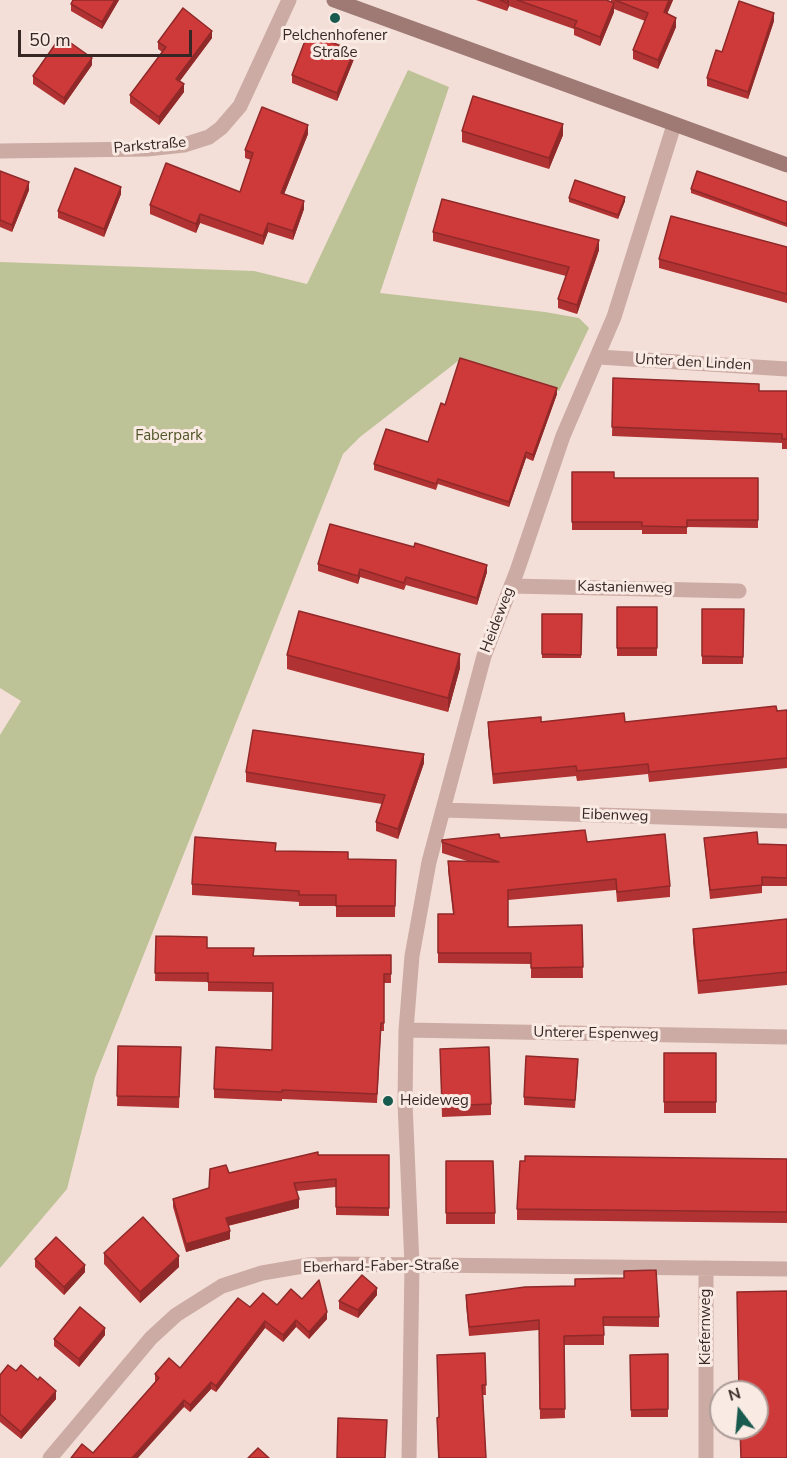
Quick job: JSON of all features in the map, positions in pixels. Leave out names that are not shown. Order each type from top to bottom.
[{"type":"main road","points":[[334,0],[787,165]]},
{"type":"street","name":"Parkstraße","points":[[0,151],[157,149],[184,145],[209,137],[221,128],[240,106],[289,0]]},
{"type":"street","name":"Heideweg","points":[[409,1458],[412,1265],[405,1103],[406,1030],[412,956],[429,862],[484,656],[563,436],[599,357],[614,317],[674,125]]},
{"type":"street","name":"Unter den Linden","points":[[599,357],[787,369]]},
{"type":"street","name":"Kastanienweg","points":[[511,586],[739,591]]},
{"type":"street","name":"Eibenweg","points":[[444,810],[787,820]]},
{"type":"street","name":"Unterer Espenweg","points":[[406,1030],[787,1037]]},
{"type":"street","name":"Eberhard-Faber-Straße","points":[[50,1458],[151,1338],[176,1315],[222,1286],[262,1273],[309,1265],[787,1269]]},
{"type":"street","name":"Kiefernweg","points":[[706,1268],[706,1458]]},
{"type":"green space","name":"Faberpark","points":[[408,70],[449,87],[380,293],[545,312],[579,318],[589,328],[559,391],[458,361],[360,437],[343,454],[95,1077],[67,1189],[0,1268],[0,735],[21,701],[0,688],[0,262],[254,271],[307,284]]},
{"type":"building","points":[[73,0],[115,0],[102,22],[71,4]]},
{"type":"building","points":[[517,0],[606,0],[614,3],[600,37],[574,27],[577,21]]},
{"type":"building","points":[[615,0],[669,0],[664,12],[676,18],[658,60],[633,50],[648,13]]},
{"type":"building","points":[[739,1],[774,13],[748,92],[707,78],[716,50],[722,52]]},
{"type":"building","points":[[183,8],[212,31],[176,79],[184,84],[159,117],[130,95],[166,47],[158,42]]},
{"type":"building","points":[[308,33],[354,51],[337,93],[292,75]]},
{"type":"building","points":[[61,36],[92,58],[64,98],[33,76]]},
{"type":"building","points":[[473,96],[563,124],[549,158],[462,131]]},
{"type":"building","points":[[262,107],[308,125],[281,193],[304,201],[293,231],[268,223],[263,236],[200,214],[196,224],[150,205],[166,163],[240,192],[253,153],[245,150]]},
{"type":"building","points":[[75,168],[121,187],[104,229],[58,211]]},
{"type":"building","points":[[0,171],[29,182],[12,225],[0,220]]},
{"type":"building","points":[[697,171],[787,202],[787,224],[691,189]]},
{"type":"building","points":[[575,180],[625,197],[618,215],[569,198]]},
{"type":"building","points":[[442,199],[599,240],[577,305],[558,299],[569,267],[433,232]]},
{"type":"building","points":[[671,216],[787,247],[787,294],[659,259]]},
{"type":"building","points":[[460,358],[557,388],[533,455],[526,452],[509,502],[438,479],[436,484],[374,464],[386,429],[428,442],[441,403],[445,405]]},
{"type":"building","points":[[613,378],[759,384],[759,391],[787,391],[787,439],[782,439],[782,434],[612,427]]},
{"type":"building","points":[[572,472],[614,472],[614,478],[758,478],[758,520],[687,520],[687,527],[642,526],[642,522],[572,522]]},
{"type":"building","points":[[330,524],[414,547],[415,543],[487,565],[477,598],[406,577],[404,583],[360,569],[358,576],[318,564]]},
{"type":"building","points":[[617,607],[657,607],[657,648],[617,648]]},
{"type":"building","points":[[702,609],[744,609],[743,657],[702,656]]},
{"type":"building","points":[[299,611],[460,654],[448,698],[287,655]]},
{"type":"building","points":[[542,614],[582,614],[581,655],[542,654]]},
{"type":"building","points":[[776,706],[777,711],[787,710],[787,758],[649,772],[648,764],[577,771],[576,766],[493,774],[488,722],[541,717],[541,722],[624,713],[625,722]]},
{"type":"building","points":[[253,730],[424,754],[398,829],[376,822],[385,795],[246,772]]},
{"type":"building","points":[[585,830],[587,842],[665,834],[670,886],[617,892],[616,879],[508,890],[508,927],[582,925],[583,967],[531,968],[531,953],[438,953],[438,914],[454,914],[448,861],[499,862],[442,842],[442,840],[499,834],[500,838]]},
{"type":"building","points":[[757,832],[758,844],[787,845],[787,878],[762,877],[762,885],[710,890],[704,838]]},
{"type":"building","points":[[195,837],[276,843],[275,851],[348,852],[348,859],[396,860],[395,906],[336,906],[336,895],[299,895],[299,891],[192,884]]},
{"type":"building","points":[[787,919],[787,972],[698,981],[693,929]]},
{"type":"building","points":[[156,936],[207,937],[207,948],[254,948],[253,956],[391,955],[391,974],[384,974],[384,1023],[381,1023],[377,1094],[214,1089],[216,1047],[272,1050],[273,983],[208,982],[208,973],[155,973]]},
{"type":"building","points":[[118,1046],[181,1047],[179,1097],[117,1096]]},
{"type":"building","points":[[489,1047],[491,1104],[442,1106],[440,1049]]},
{"type":"building","points":[[664,1053],[716,1053],[716,1102],[664,1102]]},
{"type":"building","points":[[526,1056],[578,1059],[575,1100],[524,1097]]},
{"type":"building","points":[[318,1152],[318,1155],[389,1155],[389,1208],[336,1207],[336,1179],[294,1183],[299,1199],[226,1218],[230,1231],[186,1244],[173,1199],[209,1188],[210,1169],[226,1165],[229,1173]]},
{"type":"building","points":[[525,1156],[787,1159],[787,1212],[517,1209],[520,1161],[525,1161]]},
{"type":"building","points":[[446,1161],[493,1161],[495,1213],[446,1213]]},
{"type":"building","points":[[143,1217],[179,1256],[140,1292],[104,1253]]},
{"type":"building","points":[[56,1237],[85,1265],[64,1287],[35,1259]]},
{"type":"building","points":[[656,1270],[659,1317],[603,1317],[604,1335],[564,1336],[565,1409],[540,1409],[539,1320],[469,1327],[466,1295],[525,1287],[575,1286],[575,1279],[624,1278],[624,1271]]},
{"type":"building","points":[[362,1275],[377,1288],[358,1310],[339,1301]]},
{"type":"building","points":[[319,1280],[327,1312],[309,1332],[296,1320],[283,1335],[265,1321],[216,1386],[211,1382],[190,1405],[184,1400],[132,1458],[71,1458],[82,1444],[93,1453],[159,1378],[155,1374],[169,1358],[180,1368],[238,1298],[250,1307],[263,1293],[277,1305],[291,1289],[302,1299]]},
{"type":"building","points":[[787,1291],[787,1458],[741,1458],[740,1440],[769,1440],[769,1380],[739,1380],[737,1292]]},
{"type":"building","points":[[80,1307],[105,1328],[79,1359],[54,1339]]},
{"type":"building","points":[[485,1353],[486,1385],[482,1385],[486,1458],[439,1458],[437,1355]]},
{"type":"building","points":[[668,1354],[668,1409],[631,1410],[630,1355]]},
{"type":"building","points":[[8,1365],[16,1371],[21,1365],[38,1380],[40,1377],[56,1391],[21,1432],[0,1414],[0,1375]]},
{"type":"building","points":[[338,1418],[387,1420],[385,1458],[337,1458]]},
{"type":"building","points":[[258,1448],[269,1458],[248,1458]]},
{"type":"place","name":"Pelchenhofener Straße","points":[[335,18]]},
{"type":"place","name":"Heideweg","points":[[388,1101]]}]
